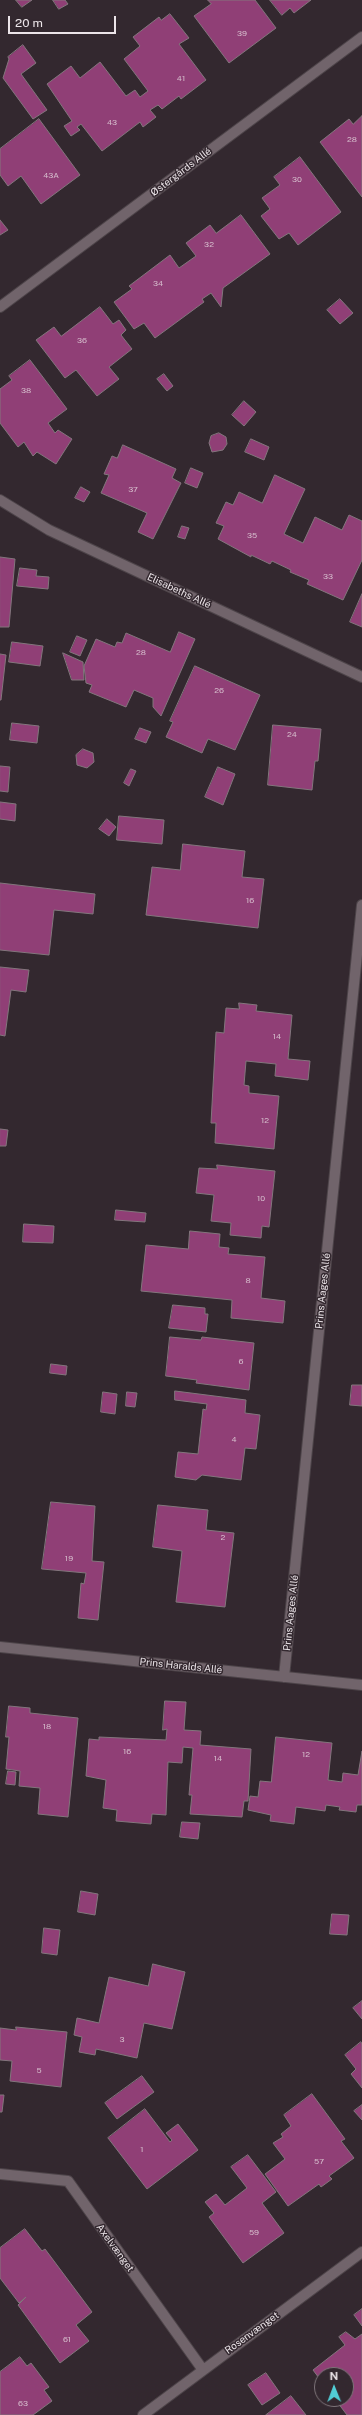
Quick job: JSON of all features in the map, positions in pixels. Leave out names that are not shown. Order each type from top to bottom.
[{"type":"street","name":"Østergårds Allé","points":[[0,307],[362,37]]},
{"type":"street","name":"Elisabeths Allé","points":[[0,500],[49,530],[362,677]]},
{"type":"street","name":"Prins Aages Allé","points":[[284,1677],[362,905]]},
{"type":"street","name":"Prins Haralds Allé","points":[[0,1647],[362,1685]]},
{"type":"street","name":"Axelvænget","points":[[0,2174],[68,2181],[202,2370]]},
{"type":"street","name":"Rosenvænget","points":[[143,2415],[362,2252]]},
{"type":"building","points":[[16,0],[32,0],[22,7]]},
{"type":"building","points":[[53,0],[65,0],[68,4],[59,9]]},
{"type":"building","points":[[208,0],[255,0],[276,28],[229,63],[194,16],[211,4]]},
{"type":"building","points":[[270,0],[311,0],[294,13],[290,8],[282,15]]},
{"type":"building","points":[[170,14],[189,38],[179,44],[206,80],[181,99],[179,96],[162,109],[158,105],[150,110],[156,117],[143,127],[140,122],[102,151],[81,124],[77,127],[80,130],[71,136],[64,126],[72,121],[47,84],[71,66],[80,78],[100,62],[126,96],[135,90],[140,97],[148,91],[124,59],[140,46],[133,37],[159,17],[161,20]]},
{"type":"building","points":[[23,45],[36,63],[21,74],[47,110],[33,119],[3,78],[9,59],[8,57]]},
{"type":"building","points":[[362,116],[362,197],[320,142],[349,119],[353,124]]},
{"type":"building","points":[[39,119],[80,175],[41,204],[21,176],[8,186],[0,175],[0,149]]},
{"type":"building","points":[[300,157],[341,212],[298,245],[289,233],[279,239],[261,216],[270,209],[262,198],[280,185],[274,177]]},
{"type":"building","points":[[241,215],[270,254],[223,288],[221,307],[211,293],[202,299],[204,302],[155,338],[144,323],[134,329],[114,302],[132,289],[129,286],[170,255],[179,268],[196,256],[186,243],[210,225],[216,233]]},
{"type":"building","points":[[0,220],[8,230],[0,235]]},
{"type":"building","points":[[340,299],[353,313],[340,324],[327,310]]},
{"type":"building","points":[[100,307],[113,324],[119,320],[126,330],[121,335],[132,349],[109,367],[119,379],[97,396],[76,370],[65,378],[36,340],[54,327],[61,336]]},
{"type":"building","points":[[30,360],[67,409],[48,423],[55,433],[58,430],[72,439],[56,464],[37,452],[33,456],[24,442],[18,447],[0,423],[0,389],[12,380],[9,376]]},
{"type":"building","points":[[164,374],[173,386],[167,391],[157,379]]},
{"type":"building","points":[[244,401],[256,412],[244,426],[232,415]]},
{"type":"building","points":[[219,433],[226,437],[227,444],[223,450],[212,452],[209,443],[211,436]]},
{"type":"building","points":[[251,439],[269,447],[264,460],[245,452]]},
{"type":"building","points":[[123,445],[176,469],[172,478],[181,483],[153,539],[138,532],[147,513],[101,493],[109,475],[104,474],[112,456],[117,458]]},
{"type":"building","points":[[191,468],[203,473],[197,488],[185,483]]},
{"type":"building","points":[[275,475],[305,489],[284,534],[303,543],[315,517],[342,530],[349,515],[362,521],[362,560],[343,600],[307,584],[309,580],[290,572],[291,570],[272,561],[270,564],[251,555],[251,557],[218,539],[224,526],[216,523],[226,502],[233,505],[239,492],[262,503]]},
{"type":"building","points":[[81,487],[90,492],[84,502],[75,498]]},
{"type":"building","points":[[182,526],[189,528],[185,539],[178,537]]},
{"type":"building","points":[[0,557],[15,559],[9,627],[0,627]]},
{"type":"building","points":[[20,568],[37,570],[36,576],[49,577],[48,589],[17,586]]},
{"type":"building","points":[[362,594],[362,627],[350,622]]},
{"type":"building","points":[[179,632],[195,639],[161,716],[153,707],[153,698],[134,690],[126,707],[89,692],[92,685],[86,683],[84,666],[96,639],[115,647],[117,642],[122,643],[126,633],[170,652]]},
{"type":"building","points":[[77,636],[87,640],[80,656],[70,652]]},
{"type":"building","points":[[12,642],[43,646],[40,666],[9,662]]},
{"type":"building","points":[[63,653],[83,662],[84,680],[72,680]]},
{"type":"building","points":[[0,654],[6,655],[1,700],[0,700]]},
{"type":"building","points":[[195,666],[260,695],[235,750],[208,739],[202,753],[166,737],[173,722],[170,721]]},
{"type":"building","points":[[12,723],[39,726],[37,743],[10,740]]},
{"type":"building","points":[[273,725],[321,729],[318,761],[315,761],[312,790],[268,785]]},
{"type":"building","points":[[140,728],[151,732],[146,743],[135,739]]},
{"type":"building","points":[[83,749],[93,753],[94,762],[87,768],[77,765],[76,755]]},
{"type":"building","points":[[0,766],[10,767],[8,792],[0,791]]},
{"type":"building","points":[[218,767],[235,774],[223,805],[205,797]]},
{"type":"building","points":[[131,769],[136,771],[129,786],[124,783]]},
{"type":"building","points":[[0,802],[16,804],[15,821],[0,819]]},
{"type":"building","points":[[119,816],[164,820],[162,844],[117,840]]},
{"type":"building","points":[[107,819],[116,827],[109,836],[99,829]]},
{"type":"building","points":[[183,844],[245,851],[242,877],[264,879],[258,928],[146,915],[152,867],[180,870]]},
{"type":"building","points":[[0,883],[95,894],[93,914],[54,910],[49,955],[0,950]]},
{"type":"building","points":[[0,967],[29,970],[26,992],[11,990],[5,1036],[0,1035]]},
{"type":"building","points":[[239,1003],[257,1005],[256,1011],[292,1015],[288,1059],[310,1061],[308,1080],[275,1076],[276,1064],[246,1061],[244,1085],[249,1086],[249,1093],[279,1096],[274,1149],[215,1143],[216,1123],[211,1123],[216,1032],[224,1033],[226,1008],[239,1009]]},
{"type":"building","points":[[0,1129],[8,1130],[6,1146],[0,1146]]},
{"type":"building","points":[[217,1165],[275,1171],[269,1227],[262,1226],[261,1238],[230,1235],[231,1223],[211,1221],[214,1195],[196,1193],[199,1168],[217,1169]]},
{"type":"building","points":[[116,1210],[146,1213],[145,1222],[115,1220]]},
{"type":"building","points":[[24,1224],[54,1226],[53,1243],[23,1242]]},
{"type":"building","points":[[190,1231],[220,1234],[219,1247],[229,1248],[228,1254],[265,1257],[261,1298],[285,1301],[283,1323],[231,1318],[232,1300],[141,1291],[146,1245],[188,1249]]},
{"type":"building","points":[[173,1305],[205,1308],[205,1314],[208,1314],[206,1332],[169,1328]]},
{"type":"building","points":[[170,1337],[201,1340],[202,1337],[254,1343],[249,1390],[196,1383],[197,1380],[166,1376]]},
{"type":"building","points":[[51,1364],[67,1366],[66,1375],[50,1373]]},
{"type":"building","points":[[352,1385],[362,1385],[362,1406],[350,1405]]},
{"type":"building","points":[[175,1391],[246,1400],[245,1413],[260,1415],[256,1449],[245,1448],[241,1480],[202,1475],[196,1480],[175,1477],[178,1452],[198,1454],[203,1409],[206,1410],[207,1404],[175,1400]]},
{"type":"building","points":[[103,1392],[117,1394],[115,1414],[101,1412]]},
{"type":"building","points":[[127,1392],[137,1393],[135,1407],[126,1406]]},
{"type":"building","points":[[51,1502],[95,1506],[92,1561],[104,1562],[98,1620],[78,1618],[81,1583],[84,1584],[86,1573],[42,1569]]},
{"type":"building","points":[[158,1505],[208,1510],[206,1530],[234,1533],[225,1607],[176,1602],[182,1551],[153,1547]]},
{"type":"building","points":[[165,1701],[186,1702],[184,1730],[201,1731],[200,1745],[251,1749],[248,1801],[244,1801],[242,1817],[190,1814],[192,1795],[189,1795],[193,1748],[183,1747],[182,1763],[168,1762],[166,1815],[152,1814],[151,1824],[116,1821],[117,1810],[103,1808],[106,1780],[86,1776],[89,1739],[99,1740],[99,1737],[166,1740],[167,1729],[163,1730]]},
{"type":"building","points":[[9,1706],[30,1708],[30,1713],[78,1718],[68,1817],[38,1814],[40,1788],[19,1786],[20,1771],[6,1769],[9,1737],[6,1737]]},
{"type":"building","points":[[276,1737],[332,1743],[328,1780],[342,1782],[343,1773],[358,1775],[362,1751],[362,1805],[357,1805],[356,1812],[339,1810],[340,1807],[326,1805],[325,1811],[296,1807],[294,1824],[270,1821],[271,1815],[248,1810],[250,1796],[258,1797],[260,1781],[271,1782]]},
{"type":"building","points":[[8,1771],[16,1772],[15,1785],[6,1784]]},
{"type":"building","points":[[182,1822],[200,1823],[198,1839],[180,1837]]},
{"type":"building","points":[[81,1891],[98,1894],[95,1915],[78,1912]]},
{"type":"building","points":[[332,1914],[349,1915],[347,1935],[330,1934]]},
{"type":"building","points":[[44,1928],[60,1930],[57,1955],[42,1953]]},
{"type":"building","points":[[153,1964],[185,1972],[172,2029],[144,2023],[137,2058],[96,2049],[95,2055],[79,2052],[82,2037],[74,2035],[77,2018],[99,2023],[109,1977],[148,1986]]},
{"type":"building","points":[[362,2001],[362,2019],[353,2008]]},
{"type":"building","points":[[16,2027],[67,2032],[61,2087],[10,2081],[12,2061],[0,2060],[0,2028],[16,2030]]},
{"type":"building","points":[[361,2042],[362,2088],[351,2074],[356,2069],[345,2055]]},
{"type":"building","points":[[142,2076],[154,2092],[117,2119],[105,2103]]},
{"type":"building","points":[[312,2094],[345,2139],[341,2141],[354,2158],[329,2176],[332,2179],[321,2187],[319,2184],[288,2206],[265,2174],[285,2159],[273,2143],[283,2137],[281,2134],[291,2126],[284,2115]]},
{"type":"building","points":[[0,2095],[4,2095],[2,2112],[0,2112]]},
{"type":"building","points":[[362,2105],[362,2120],[354,2111]]},
{"type":"building","points":[[145,2109],[170,2142],[172,2140],[166,2133],[178,2124],[198,2150],[147,2189],[108,2138]]},
{"type":"building","points":[[248,2155],[276,2192],[262,2203],[284,2233],[243,2263],[209,2217],[214,2213],[205,2202],[216,2194],[225,2205],[247,2188],[231,2167]]},
{"type":"building","points":[[25,2229],[42,2251],[45,2249],[92,2312],[76,2325],[89,2341],[60,2363],[18,2305],[26,2297],[19,2303],[0,2278],[0,2248]]},
{"type":"building","points":[[362,2309],[362,2326],[354,2315]]},
{"type":"building","points":[[346,2332],[355,2339],[362,2334],[362,2415],[347,2415],[341,2407],[354,2407],[354,2367],[317,2367],[345,2345],[339,2337]]},
{"type":"building","points":[[20,2357],[27,2366],[31,2363],[49,2387],[44,2390],[52,2401],[33,2415],[0,2415],[0,2372]]},
{"type":"building","points":[[266,2373],[280,2393],[262,2405],[248,2385]]},
{"type":"building","points":[[291,2396],[306,2415],[266,2415]]}]
